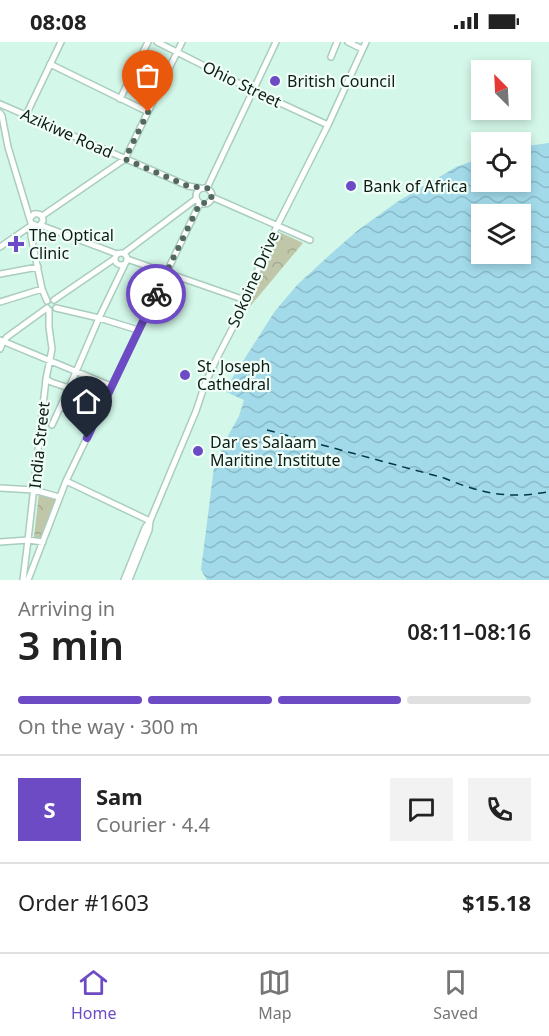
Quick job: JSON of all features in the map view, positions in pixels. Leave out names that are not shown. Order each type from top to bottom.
[{"type":"street","points":[[26,115],[61,42]]},
{"type":"street","points":[[120,99],[148,42]]},
{"type":"street","name":"Ohio Street","points":[[157,42],[328,125]]},
{"type":"street","points":[[0,245],[34,221],[39,214],[42,216],[124,160],[182,42]]},
{"type":"street","points":[[28,580],[66,481],[166,273],[200,194],[276,42]]},
{"type":"street","points":[[331,57],[337,42]]},
{"type":"street","points":[[348,42],[362,50]]},
{"type":"street","name":"Sokoine Drive","points":[[124,580],[196,411],[205,384],[277,226],[328,125],[366,42]]},
{"type":"street","points":[[50,64],[148,112]]},
{"type":"street","name":"Azikiwe Road","points":[[0,106],[26,115],[124,160]]},
{"type":"street","name":"Azikiwe Road","points":[[0,106],[10,113],[188,186],[200,194]]},
{"type":"street","points":[[1,115],[10,113]]},
{"type":"street","name":"India Street","points":[[1,115],[8,147],[34,221],[31,236],[42,289],[51,305],[49,327],[52,349],[46,379],[23,580]]},
{"type":"street","points":[[0,151],[8,147]]},
{"type":"street","points":[[0,350],[1,341],[121,258],[200,194],[211,191],[212,197],[208,203],[200,194]]},
{"type":"street","points":[[212,197],[310,240]]},
{"type":"street","points":[[34,221],[121,258],[245,300]]},
{"type":"street","points":[[52,425],[99,318],[121,258]]},
{"type":"street","points":[[0,274],[38,267]]},
{"type":"street","points":[[0,302],[42,289]]},
{"type":"street","points":[[51,305],[138,330]]},
{"type":"street","points":[[1,341],[111,386]]},
{"type":"street","points":[[46,379],[69,388]]},
{"type":"street","points":[[61,406],[96,420]]},
{"type":"street","points":[[66,481],[150,521]]},
{"type":"street","points":[[0,488],[34,490],[59,497]]},
{"type":"street","name":"Sokoine Drive","points":[[129,580],[149,530],[150,521]]},
{"type":"street","points":[[0,542],[28,540],[43,542]]},
{"type":"green space","points":[[277,231],[303,243],[237,322]]},
{"type":"green space","points":[[39,493],[57,498],[41,540],[34,537]]},
{"type":"water","points":[[549,143],[549,580],[207,580],[201,570],[214,467],[239,416],[244,400],[224,391],[275,311],[298,284],[357,231],[397,202],[456,167],[471,162],[471,192],[531,192],[531,146]]},
{"type":"ferry route","points":[[267,430],[444,478],[481,491],[510,495],[549,492]]},
{"type":"way so far","points":[[148,112],[125,159],[188,186],[205,187],[212,193],[208,203],[200,203],[156,294]]},
{"type":"place","name":"British Council","points":[[275,81]]},
{"type":"place","name":"Bank of Africa","points":[[351,186]]},
{"type":"place","name":"The Optical Clinic","points":[[16,244]]},
{"type":"place","name":"St. Joseph Cathedral","points":[[185,375]]},
{"type":"place","name":"Dar es Salaam Maritine Institute","points":[[198,451]]},
{"type":"route","points":[[87,438],[156,294]]}]
